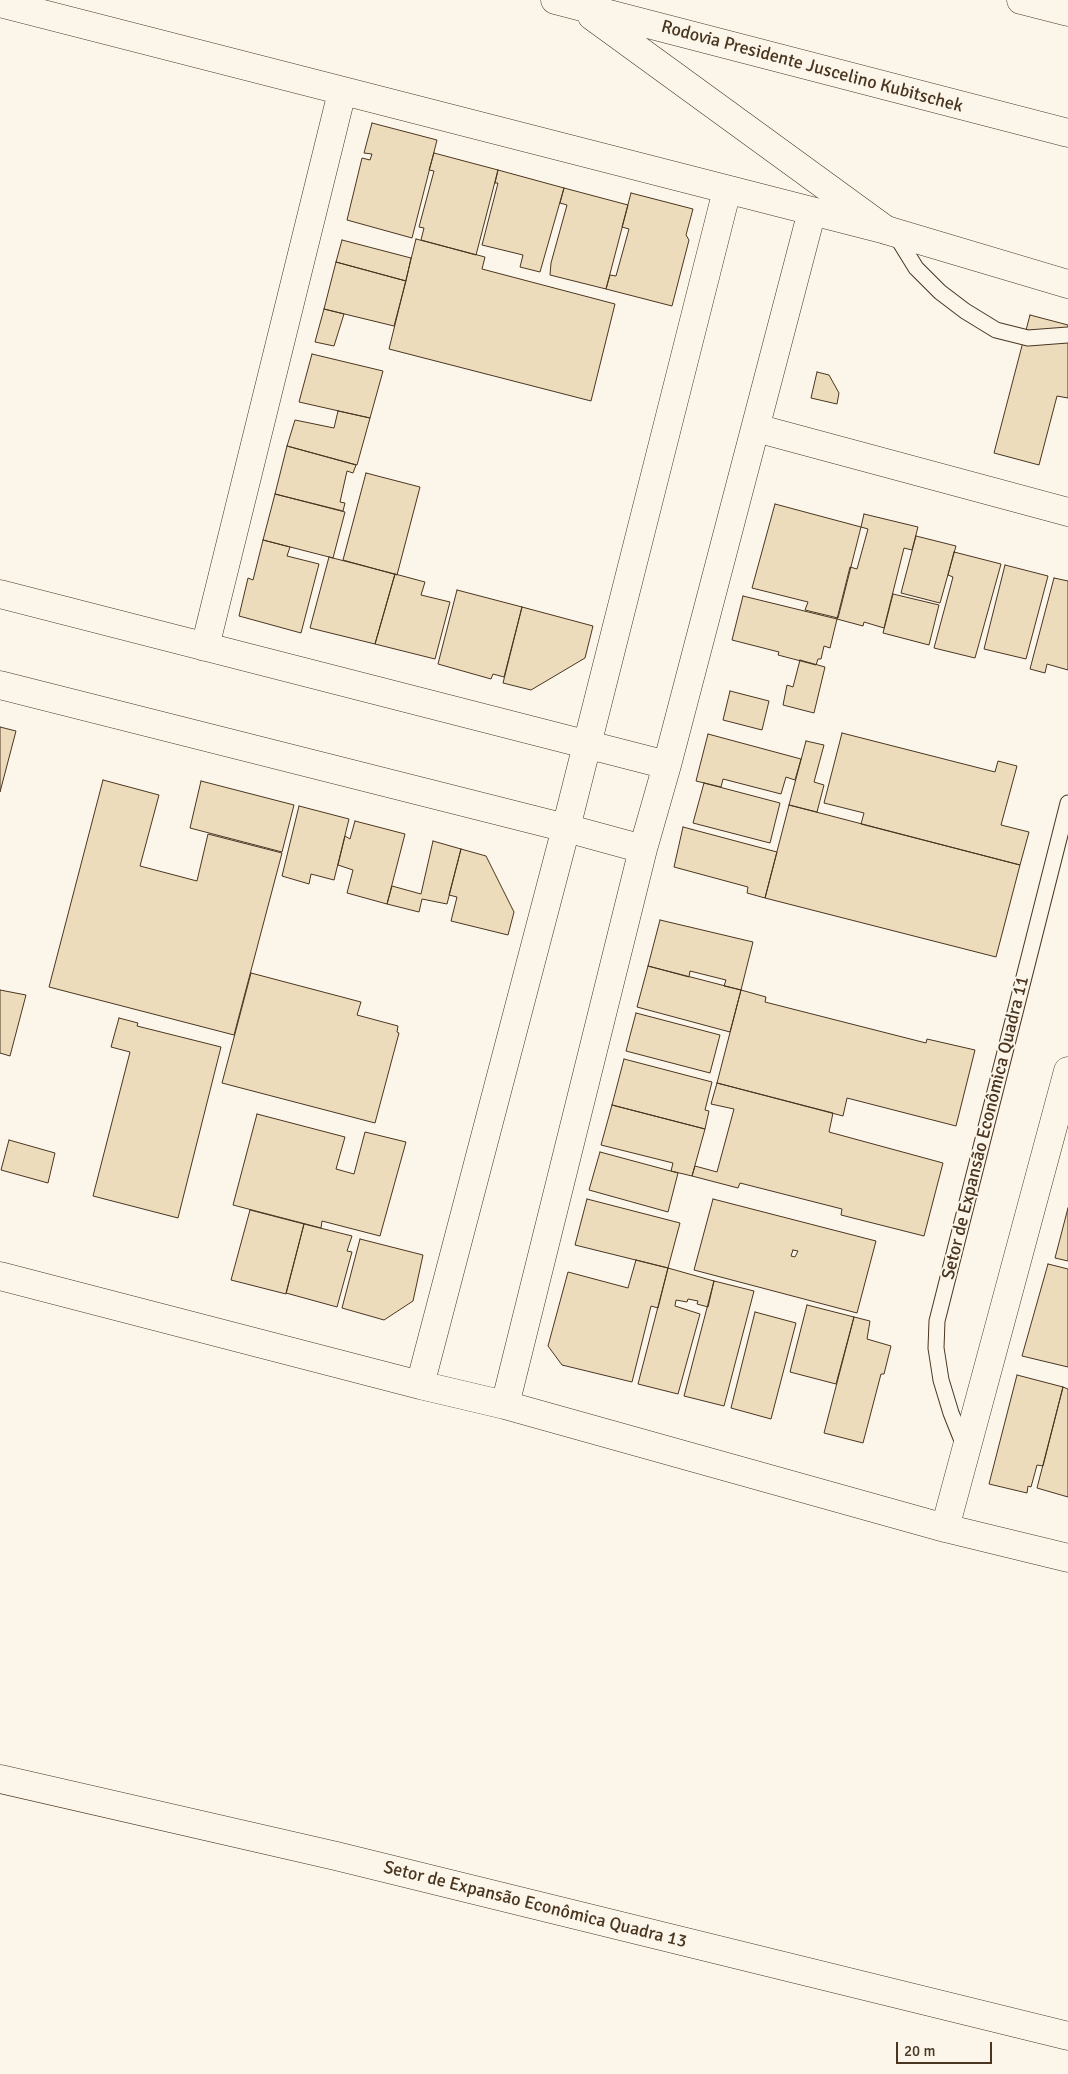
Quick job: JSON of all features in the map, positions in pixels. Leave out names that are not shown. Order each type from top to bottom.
[{"type":"main road","points":[[1021,0],[1068,12]]},
{"type":"main road","points":[[0,3],[890,231],[1068,284]]},
{"type":"main road","points":[[567,3],[890,231]]},
{"type":"main road","name":"Rodovia Presidente Juscelino Kubitschek","points":[[567,3],[1068,134]]},
{"type":"main road","points":[[205,647],[342,92]]},
{"type":"main road","points":[[420,1385],[566,828],[726,190]]},
{"type":"main road","points":[[505,1405],[643,849],[668,765],[812,211]]},
{"type":"main road","points":[[756,428],[1068,512]]},
{"type":"main road","points":[[0,594],[668,765]]},
{"type":"main road","points":[[0,685],[643,849]]},
{"type":"main road","points":[[945,1528],[1068,1071]]},
{"type":"main road","points":[[0,1276],[420,1385],[505,1405],[945,1528],[1068,1558]]},
{"type":"main road","name":"Setor de Expansão Econômica Quadra 13","points":[[0,1780],[345,1859],[1068,2036]]},
{"type":"lane","points":[[890,231],[916,268],[940,292],[965,311],[996,330],[1028,338],[1068,335]]},
{"type":"lane","name":"Setor de Expansão Econômica Quadra 11","points":[[966,1452],[941,1380],[936,1348],[937,1321],[1068,803]]},
{"type":"building","points":[[372,123],[437,140],[412,238],[347,220],[362,158],[370,160],[372,154],[364,153]]},
{"type":"building","points":[[434,153],[498,170],[476,255],[421,240],[424,228],[419,227],[434,171],[429,170]]},
{"type":"building","points":[[498,170],[564,188],[540,272],[520,267],[523,255],[482,245],[498,183],[495,183]]},
{"type":"building","points":[[564,188],[628,205],[606,289],[550,275],[551,263],[567,205],[560,203]]},
{"type":"building","points":[[631,193],[693,209],[686,235],[689,240],[672,306],[606,289],[610,275],[616,276],[629,229],[622,227]]},
{"type":"building","points":[[416,239],[485,257],[482,269],[615,304],[591,401],[389,349]]},
{"type":"building","points":[[342,240],[411,258],[406,281],[336,262]]},
{"type":"building","points":[[336,262],[406,281],[394,326],[324,309]]},
{"type":"building","points":[[324,309],[344,314],[334,346],[315,342]]},
{"type":"building","points":[[1030,315],[1068,325],[1068,398],[1057,396],[1039,465],[994,453]]},
{"type":"building","points":[[312,354],[383,371],[370,418],[299,402]]},
{"type":"building","points":[[817,372],[829,375],[839,393],[837,404],[811,398]]},
{"type":"building","points":[[338,411],[370,418],[357,465],[287,446],[295,420],[334,428]]},
{"type":"building","points":[[287,446],[356,465],[353,473],[347,471],[340,502],[345,503],[343,511],[275,494]]},
{"type":"building","points":[[366,473],[420,487],[397,575],[343,560]]},
{"type":"building","points":[[275,494],[345,512],[333,558],[263,540]]},
{"type":"building","points":[[775,504],[861,527],[838,618],[805,610],[808,602],[752,588]]},
{"type":"building","points":[[864,514],[918,527],[912,550],[904,548],[884,628],[864,622],[863,626],[837,619],[850,567],[857,569],[868,529],[861,527]]},
{"type":"building","points":[[916,536],[956,546],[940,603],[901,593]]},
{"type":"building","points":[[263,540],[290,547],[287,556],[319,564],[301,633],[239,616],[248,578],[253,580]]},
{"type":"building","points":[[954,552],[1001,564],[975,658],[934,648],[953,577],[948,575]]},
{"type":"building","points":[[329,557],[395,574],[375,644],[310,628]]},
{"type":"building","points":[[1005,565],[1048,576],[1026,659],[984,649]]},
{"type":"building","points":[[395,574],[425,582],[421,595],[450,602],[435,659],[375,644]]},
{"type":"building","points":[[1054,578],[1068,581],[1068,670],[1047,664],[1045,673],[1030,669]]},
{"type":"building","points":[[457,590],[522,607],[504,677],[493,674],[491,679],[438,664]]},
{"type":"building","points":[[893,594],[939,605],[929,645],[883,633]]},
{"type":"building","points":[[743,596],[837,619],[830,648],[824,646],[821,659],[818,659],[816,665],[778,655],[779,652],[732,640]]},
{"type":"building","points":[[522,607],[593,626],[585,658],[531,690],[503,683]]},
{"type":"building","points":[[800,660],[825,667],[814,713],[783,705],[787,685],[793,687]]},
{"type":"building","points":[[730,691],[769,701],[762,730],[723,720]]},
{"type":"building","points":[[0,727],[16,731],[0,792]]},
{"type":"building","points":[[842,733],[995,772],[998,761],[1017,766],[1001,825],[1029,832],[1020,865],[861,824],[864,813],[824,803]]},
{"type":"building","points":[[708,734],[801,759],[795,780],[786,777],[781,794],[723,779],[721,787],[696,781]]},
{"type":"building","points":[[806,741],[824,745],[814,782],[824,785],[817,812],[789,805]]},
{"type":"building","points":[[103,780],[159,795],[140,866],[197,881],[208,834],[282,853],[234,1035],[49,987]]},
{"type":"building","points":[[201,781],[294,805],[282,852],[190,828]]},
{"type":"building","points":[[704,783],[780,803],[770,843],[693,823]]},
{"type":"building","points":[[789,805],[1020,865],[996,957],[765,898]]},
{"type":"building","points":[[299,806],[349,819],[334,880],[311,874],[309,884],[282,876]]},
{"type":"building","points":[[355,821],[405,834],[387,904],[347,893],[353,870],[338,865],[345,836],[350,839]]},
{"type":"building","points":[[683,827],[777,852],[765,898],[747,893],[748,887],[674,867]]},
{"type":"building","points":[[433,841],[461,849],[447,904],[422,899],[419,912],[387,904],[392,886],[421,894]]},
{"type":"building","points":[[461,849],[486,856],[514,912],[508,935],[451,921],[457,897],[449,895]]},
{"type":"building","points":[[660,920],[753,942],[741,990],[724,986],[726,980],[690,971],[689,977],[648,966]]},
{"type":"building","points":[[648,966],[741,990],[730,1032],[637,1007]]},
{"type":"building","points":[[251,973],[361,1002],[357,1015],[398,1026],[397,1032],[399,1033],[375,1123],[222,1083]]},
{"type":"building","points":[[0,990],[26,995],[10,1056],[0,1053]]},
{"type":"building","points":[[741,990],[766,997],[765,1002],[926,1043],[927,1039],[975,1050],[956,1126],[847,1098],[843,1116],[717,1083]]},
{"type":"building","points":[[636,1013],[720,1035],[710,1073],[626,1051]]},
{"type":"building","points":[[119,1018],[138,1023],[137,1026],[221,1047],[178,1218],[93,1196],[130,1052],[111,1047]]},
{"type":"building","points":[[624,1059],[712,1082],[705,1110],[709,1111],[705,1129],[612,1105]]},
{"type":"building","points":[[717,1083],[833,1113],[829,1132],[943,1163],[924,1236],[841,1215],[842,1209],[740,1183],[738,1188],[692,1176],[695,1166],[717,1172],[734,1109],[711,1104]]},
{"type":"building","points":[[612,1105],[705,1129],[692,1176],[671,1171],[673,1163],[601,1145]]},
{"type":"building","points":[[257,1114],[345,1137],[336,1169],[354,1174],[365,1132],[406,1142],[380,1236],[322,1221],[321,1228],[233,1205]]},
{"type":"building","points":[[9,1140],[55,1153],[48,1183],[1,1170]]},
{"type":"building","points":[[600,1152],[678,1173],[668,1212],[589,1190]]},
{"type":"building","points":[[587,1199],[680,1223],[668,1268],[575,1245]]},
{"type":"building","points":[[713,1199],[876,1241],[857,1313],[694,1270]],"holes":[[[793,1250],[798,1251],[795,1257],[791,1256]]]},
{"type":"building","points":[[1068,1208],[1068,1261],[1055,1258]]},
{"type":"building","points":[[250,1210],[304,1224],[286,1294],[231,1280]]},
{"type":"building","points":[[304,1224],[352,1236],[347,1251],[352,1252],[337,1307],[286,1293]]},
{"type":"building","points":[[360,1239],[423,1255],[413,1301],[384,1320],[342,1308]]},
{"type":"building","points":[[636,1260],[668,1268],[658,1308],[651,1306],[632,1382],[562,1365],[548,1346],[568,1272],[628,1288]]},
{"type":"building","points":[[1048,1264],[1068,1269],[1068,1367],[1022,1356]]},
{"type":"building","points":[[668,1268],[714,1281],[708,1307],[697,1304],[698,1301],[688,1299],[687,1302],[676,1300],[675,1306],[700,1314],[678,1394],[638,1384]]},
{"type":"building","points":[[714,1281],[754,1291],[724,1406],[684,1396]]},
{"type":"building","points":[[807,1305],[854,1317],[836,1384],[790,1372]]},
{"type":"building","points":[[755,1312],[796,1323],[771,1419],[731,1408]]},
{"type":"building","points":[[854,1317],[870,1321],[867,1339],[891,1346],[884,1374],[881,1374],[863,1443],[824,1433]]},
{"type":"building","points":[[1017,1375],[1063,1387],[1043,1466],[1037,1465],[1031,1487],[1028,1486],[1027,1493],[989,1484]]},
{"type":"building","points":[[1063,1387],[1068,1389],[1068,1497],[1037,1488]]}]
